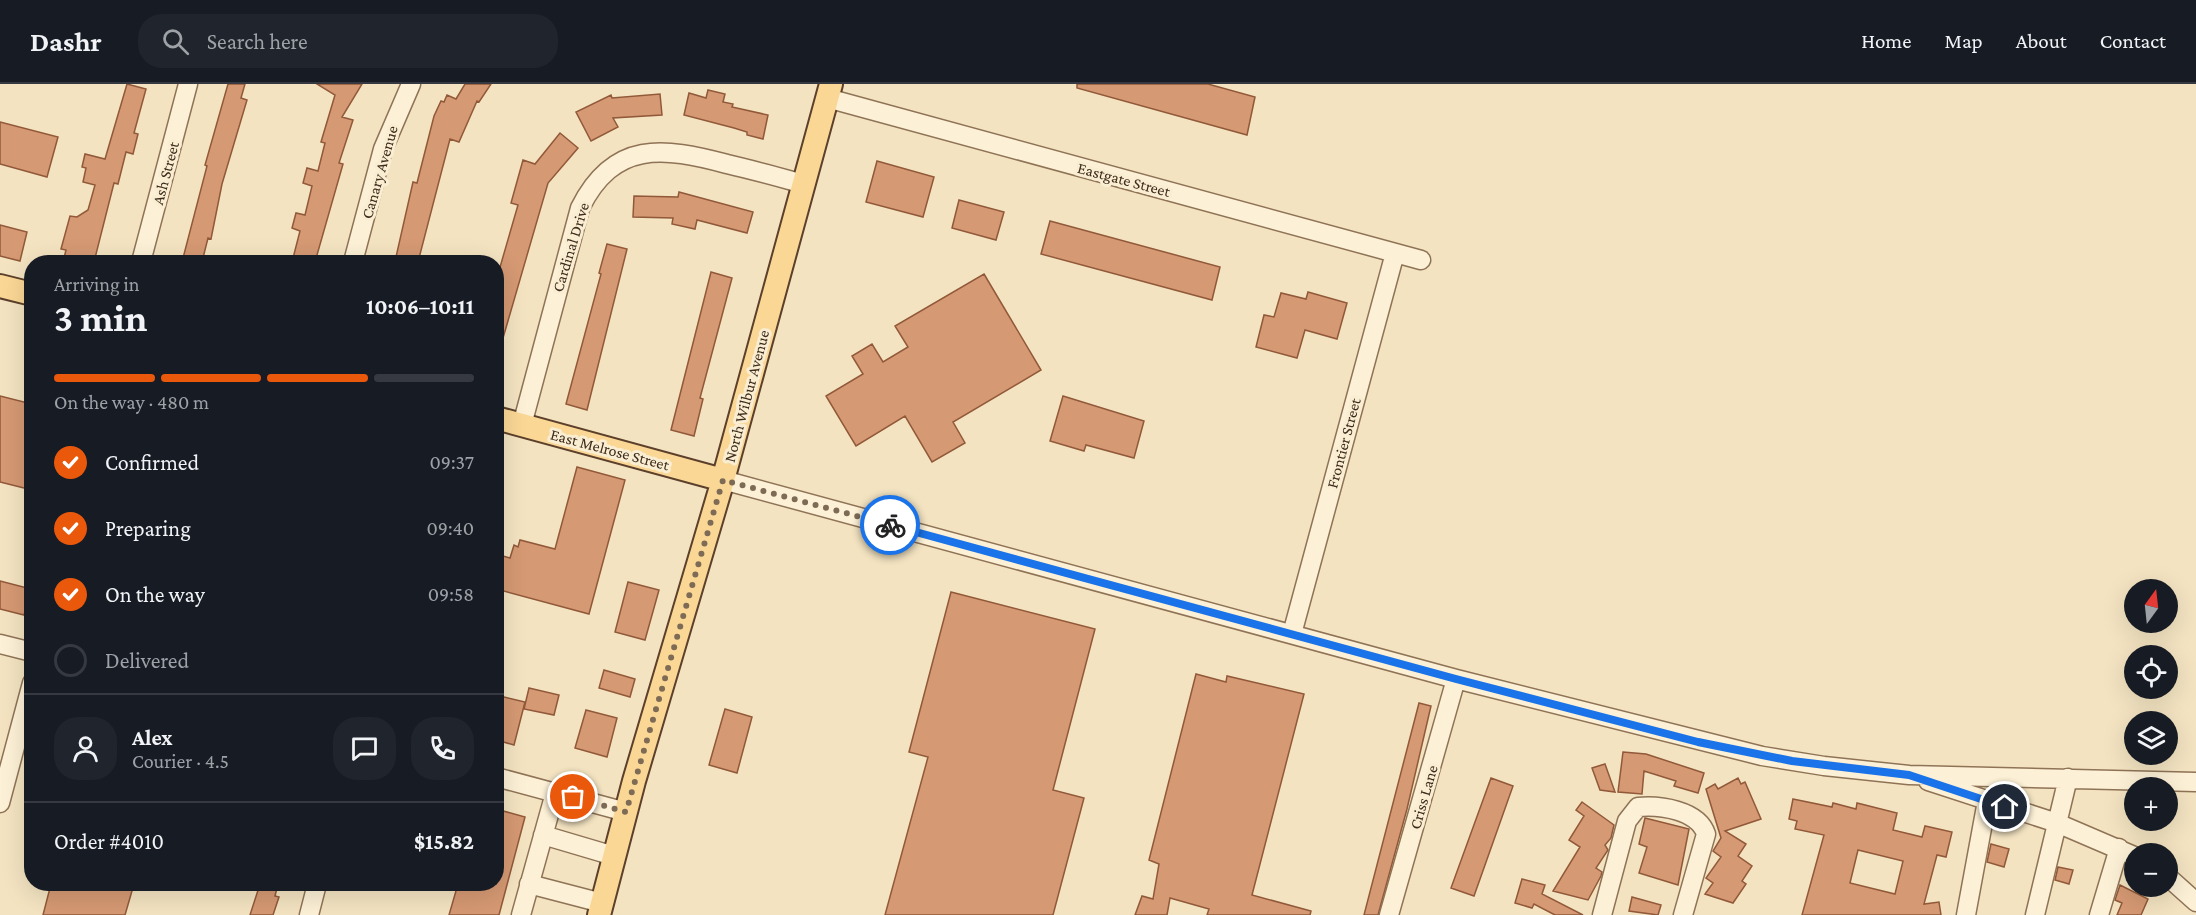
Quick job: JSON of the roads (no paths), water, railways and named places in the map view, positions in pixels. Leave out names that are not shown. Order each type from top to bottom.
[{"type":"main road","name":"North Wilbur Avenue","points":[[601,909],[626,812],[723,480],[829,91]]},
{"type":"main road","points":[[0,286],[24,292]]},
{"type":"main road","name":"East Melrose Street","points":[[504,420],[723,480]]},
{"type":"street","name":"Ash Street","points":[[143,255],[188,84]]},
{"type":"street","name":"Canary Avenue","points":[[355,255],[383,149],[411,84]]},
{"type":"street","name":"Eastgate Street","points":[[829,91],[1421,260]]},
{"type":"street","name":"Cardinal Drive","points":[[522,425],[580,208],[599,178],[612,166],[629,157],[649,152],[668,151],[692,154],[804,184]]},
{"type":"street","name":"Frontier Street","points":[[1292,634],[1395,253]]},
{"type":"street","points":[[723,480],[1456,679],[1733,750],[1824,766],[1909,775],[2196,782]]},
{"type":"street","points":[[0,644],[24,650]]},
{"type":"street","name":"Criss Lane","points":[[1389,915],[1456,679]]},
{"type":"street","points":[[0,803],[24,713]]},
{"type":"street","points":[[1909,775],[2057,823],[2124,851]]},
{"type":"street","points":[[2035,915],[2068,778]]},
{"type":"street","points":[[504,779],[626,812]]},
{"type":"street","points":[[521,915],[555,793]]},
{"type":"street","points":[[1966,915],[1987,801]]},
{"type":"street","points":[[1602,915],[1627,820],[1638,807],[1651,806],[1699,820],[1706,834],[1683,915]]},
{"type":"street","points":[[543,835],[614,856]]},
{"type":"street","points":[[2098,915],[2124,859]]},
{"type":"street","points":[[530,884],[601,909]]},
{"type":"street","points":[[2178,886],[2196,902]]},
{"type":"street","points":[[309,915],[315,891]]}]
